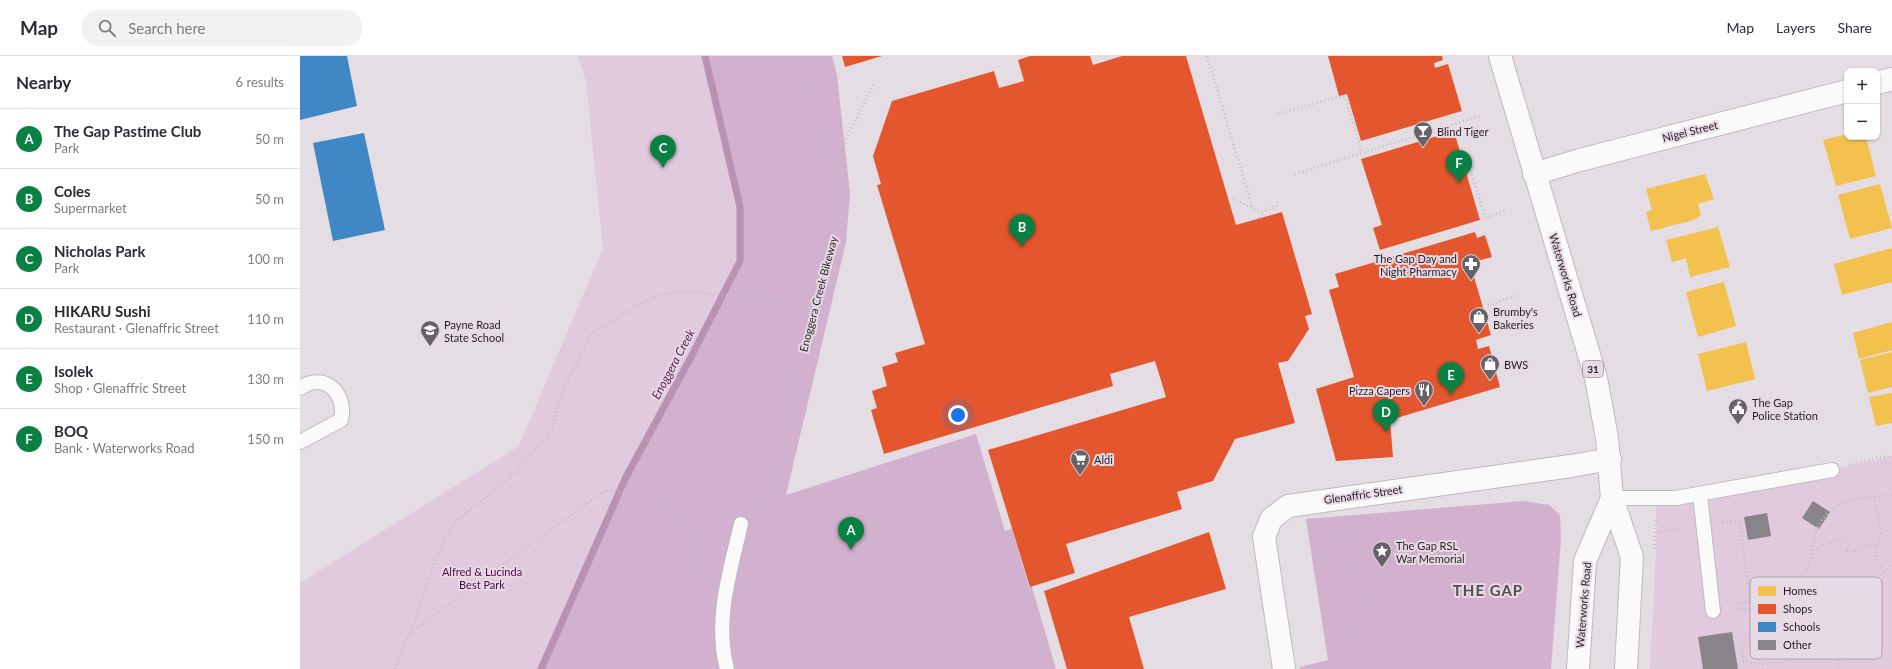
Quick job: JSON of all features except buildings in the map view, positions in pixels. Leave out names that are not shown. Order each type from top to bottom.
[{"type":"street","name":"Waterworks Road","points":[[1500,56],[1596,378],[1604,414],[1610,458],[1612,498],[1632,557],[1626,669]]},
{"type":"street","points":[[1880,82],[1892,79]]},
{"type":"street","name":"Nigel Street","points":[[1534,174],[1580,160],[1844,92]]},
{"type":"street","name":"Glenaffric Street","points":[[1284,669],[1264,537],[1271,519],[1288,506],[1571,466],[1610,458]]},
{"type":"street","name":"Waterworks Road","points":[[1578,669],[1585,561],[1612,498]]},
{"type":"lane","points":[[300,388],[307,383],[321,381],[332,388],[341,400],[343,412],[341,420],[300,442]]},
{"type":"lane","points":[[1612,498],[1676,498],[1832,470]]},
{"type":"lane","points":[[1700,494],[1713,611]]},
{"type":"lane","points":[[727,669],[722,650],[723,602],[741,524]]},
{"type":"path","name":"Enoggera Creek Bikeway","points":[[741,524],[782,474],[804,340],[836,226],[839,196],[832,168],[822,140],[817,115],[794,56]]},
{"type":"path","points":[[1207,56],[1253,209]]},
{"type":"path","points":[[832,168],[874,83]]},
{"type":"path","points":[[1278,114],[1337,97],[1345,97],[1362,153]]},
{"type":"path","points":[[1295,174],[1480,116]]},
{"type":"path","points":[[1472,175],[1486,218],[1507,210]]},
{"type":"path","points":[[1233,198],[1259,212],[1276,207],[1278,202]]},
{"type":"path","points":[[1260,218],[1264,211]]},
{"type":"path","points":[[394,669],[410,633],[438,554],[454,523],[515,473],[552,431],[562,392],[592,333],[625,314],[639,303],[665,294],[687,291],[813,306]]},
{"type":"path","points":[[1488,305],[1519,295]]},
{"type":"path","points":[[1832,470],[1879,457],[1892,457]]},
{"type":"path","points":[[410,633],[605,490],[647,495],[666,504],[692,534],[710,599],[723,602]]},
{"type":"path","points":[[1802,577],[1807,569],[1816,532],[1824,517],[1836,507],[1858,499],[1892,495]]},
{"type":"path","points":[[1874,496],[1881,533],[1876,557],[1884,572]]},
{"type":"path","points":[[1329,499],[1336,542],[1359,537],[1363,548],[1349,561],[1354,577],[1370,595],[1333,669]]},
{"type":"path","points":[[1812,550],[1844,538],[1848,539],[1849,548],[1844,555]]},
{"type":"path","points":[[1847,551],[1853,552],[1871,545],[1877,547]]},
{"type":"path","points":[[1879,577],[1892,564]]},
{"type":"path","points":[[1729,609],[1750,611]]},
{"type":"path","points":[[1750,635],[1742,645],[1743,661],[1754,666],[1767,668],[1794,662],[1799,659]]},
{"type":"path","points":[[1836,669],[1840,659]]},
{"type":"green space","name":"Alfred & Lucinda Best Park","points":[[578,56],[705,56],[740,207],[740,261],[691,357],[626,477],[541,669],[300,669],[300,583],[519,446],[603,248],[586,81]]},
{"type":"green space","points":[[1892,456],[1892,669],[1650,669],[1657,532],[1655,499],[1832,470]]},
{"type":"shaded area","points":[[705,56],[832,56],[837,75],[850,193],[846,242],[786,495],[976,434],[1005,531],[1012,529],[1029,587],[1032,587],[1056,669],[541,669],[626,477],[691,357],[740,261],[740,207]]},
{"type":"shaded area","points":[[1524,501],[1549,505],[1560,515],[1561,539],[1551,669],[1300,669],[1300,667],[1328,660],[1306,519]]},
{"type":"waterway","name":"Enoggera Creek","points":[[541,669],[626,477],[691,357],[740,261],[740,207],[705,56]]},
{"type":"place","name":"Blind Tiger","points":[[1423,148]]},
{"type":"place","name":"Nicholas Park","points":[[663,168]]},
{"type":"place","name":"BOQ","points":[[1459,183]]},
{"type":"place","name":"Coles","points":[[1022,247]]},
{"type":"place","name":"The Gap Day and Night Pharmacy","points":[[1471,281]]},
{"type":"place","name":"Brumby's Bakeries","points":[[1479,334]]},
{"type":"place","name":"Payne Road State School","points":[[430,347]]},
{"type":"place","name":"BWS","points":[[1490,381]]},
{"type":"place","name":"Isolek","points":[[1451,395]]},
{"type":"place","name":"Pizza Capers","points":[[1424,407]]},
{"type":"place","name":"The Gap Police Station","points":[[1738,425]]},
{"type":"place","name":"HIKARU Sushi","points":[[1386,432]]},
{"type":"place","name":"Aldi","points":[[1080,476]]},
{"type":"place","name":"The Gap Pastime Club","points":[[851,550]]},
{"type":"place","name":"The Gap RSL War Memorial","points":[[1382,568]]},
{"type":"district","name":"THE GAP","points":[[1488,590]]}]
